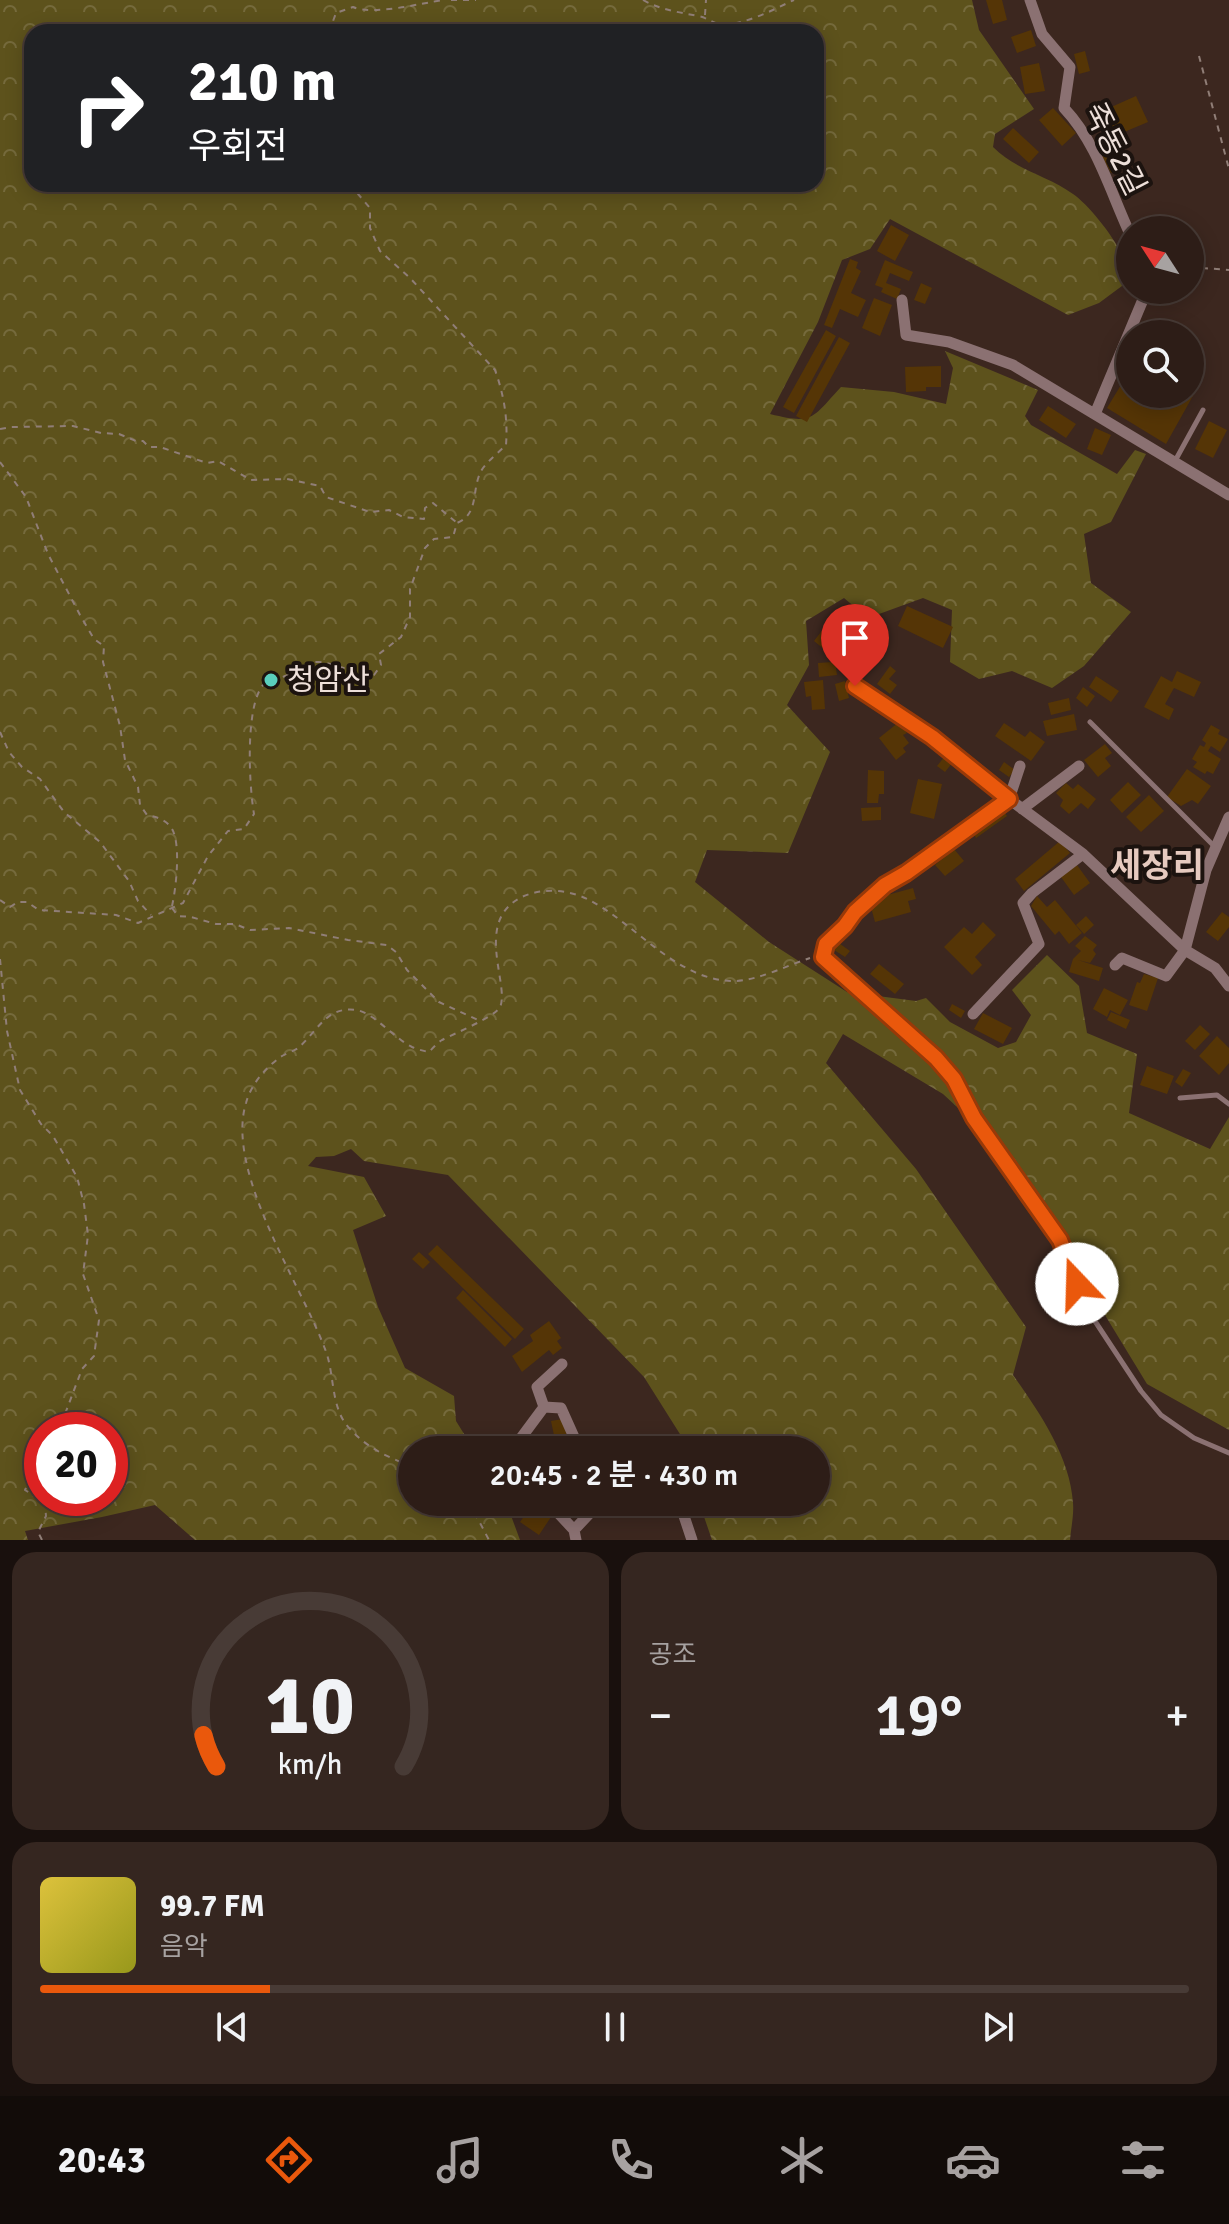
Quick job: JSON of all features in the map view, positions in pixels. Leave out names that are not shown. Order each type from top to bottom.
[{"type":"street","name":"죽동2길","points":[[1030,0],[1042,34],[1070,67],[1064,108],[1079,124],[1122,216]]},
{"type":"street","points":[[902,300],[906,335],[949,342],[1013,365],[1229,495]]},
{"type":"street","points":[[1095,414],[1141,304]]},
{"type":"street","points":[[870,632],[854,656],[855,686],[932,737],[1083,854],[1185,950],[1215,968],[1229,986]]},
{"type":"street","points":[[823,957],[826,944],[885,885],[1009,799],[1020,766]]},
{"type":"street","points":[[1022,809],[1079,766]]},
{"type":"street","points":[[1115,965],[1122,958],[1166,976],[1185,950],[1206,870],[1229,817]]},
{"type":"street","points":[[973,1014],[1039,944],[1023,903],[1083,854]]},
{"type":"street","points":[[544,1407],[537,1387],[562,1364]]},
{"type":"street","points":[[522,1436],[544,1407]]},
{"type":"street","points":[[544,1407],[561,1408],[572,1436]]},
{"type":"street","points":[[559,1516],[575,1535],[588,1516]]},
{"type":"street","points":[[684,1516],[692,1540]]},
{"type":"lane","points":[[1174,462],[1203,410]]},
{"type":"lane","points":[[1090,722],[1215,848]]},
{"type":"lane","points":[[823,957],[936,1058],[954,1079],[974,1118],[1060,1240],[1085,1306],[1141,1391],[1161,1415],[1194,1438],[1229,1453]]},
{"type":"lane","points":[[1180,1098],[1217,1095],[1229,1104]]},
{"type":"path","points":[[332,24],[336,13],[353,7],[359,10],[384,9],[444,0]]},
{"type":"path","points":[[451,0],[476,0]]},
{"type":"path","points":[[643,0],[659,9],[705,17],[718,24]]},
{"type":"path","points":[[705,17],[706,0]]},
{"type":"path","points":[[728,24],[751,19],[794,0]]},
{"type":"path","points":[[1199,56],[1229,169]]},
{"type":"path","points":[[358,192],[370,208],[370,228],[380,251],[410,278],[495,370],[501,387],[507,424],[506,445],[483,468],[475,487],[474,508],[457,523]]},
{"type":"path","points":[[1204,268],[1229,270]]},
{"type":"path","points":[[0,429],[73,426],[119,434],[143,441],[149,447],[160,447],[207,463],[218,461],[251,480],[287,479],[320,486],[326,497],[370,512],[389,510],[403,517],[424,519],[425,508],[433,503],[457,523]]},
{"type":"path","points":[[0,462],[26,497],[48,554],[80,615],[94,639],[104,646],[103,662],[120,726],[125,760],[138,787],[140,805],[147,815],[169,824],[175,835],[176,889],[172,908],[178,916],[216,924],[235,924],[250,930],[289,928],[387,945],[439,1002],[479,1020]]},
{"type":"path","points":[[0,900],[10,907],[18,902],[27,902],[39,910],[116,915],[138,923],[183,903],[208,856],[228,831],[244,829],[254,814],[250,787],[252,712],[261,686],[269,679],[285,677],[302,665],[319,662],[360,675],[374,675],[381,665],[379,654],[401,637],[410,617],[410,589],[425,548],[434,539],[453,537],[457,523]]},
{"type":"path","points":[[0,732],[9,752],[22,767],[40,779],[64,812],[100,842],[129,881],[138,901],[152,916]]},
{"type":"path","points":[[398,1461],[384,1456],[348,1428],[334,1394],[327,1351],[256,1200],[247,1165],[242,1125],[249,1096],[263,1073],[298,1048],[325,1018],[340,1010],[360,1010],[410,1046],[429,1052],[440,1041],[457,1035],[497,1011],[502,1004],[495,951],[501,918],[509,906],[534,891],[566,893],[587,899],[676,962],[703,975],[735,981],[794,965],[807,958]]},
{"type":"path","points":[[0,959],[7,1031],[20,1090],[77,1177],[84,1204],[88,1235],[83,1274],[99,1320],[94,1356],[82,1369],[66,1412]]},
{"type":"path","points":[[42,1540],[38,1532],[46,1516]]},
{"type":"path","points":[[476,1516],[489,1540]]},
{"type":"green space","points":[[0,0],[972,0],[979,30],[1034,109],[995,134],[993,147],[1012,162],[1073,194],[1100,221],[1116,245],[1116,290],[1099,303],[1068,315],[890,219],[870,249],[842,260],[818,322],[770,414],[796,419],[811,416],[841,387],[894,392],[946,404],[953,368],[945,351],[1038,390],[1025,416],[1031,425],[1117,474],[1135,450],[1146,454],[1111,522],[1084,534],[1091,583],[1131,612],[1084,666],[1052,688],[1012,671],[979,679],[950,662],[952,610],[923,598],[868,618],[844,598],[806,621],[809,665],[787,705],[830,752],[788,853],[707,850],[695,882],[769,942],[847,992],[916,1001],[926,998],[950,1022],[998,1048],[1016,1042],[1031,1015],[1012,990],[1047,955],[1079,986],[1087,1033],[1137,1054],[1129,1113],[1210,1149],[1229,1117],[1229,1430],[1147,1384],[1097,1302],[1081,1264],[1030,1184],[996,1143],[943,1094],[843,1034],[826,1063],[916,1169],[1026,1327],[1013,1375],[1043,1419],[1066,1468],[1073,1503],[1070,1540],[712,1540],[704,1516],[830,1516],[830,1436],[681,1436],[644,1377],[448,1175],[364,1161],[351,1149],[334,1156],[316,1157],[308,1166],[364,1177],[386,1216],[353,1230],[378,1307],[405,1368],[454,1396],[456,1421],[465,1436],[398,1436],[398,1516],[511,1516],[520,1540],[195,1540],[155,1505],[128,1511],[128,1412],[24,1412],[24,1516],[106,1516],[25,1531],[28,1540],[0,1540]]},
{"type":"building","points":[[986,0],[1002,0],[1007,20],[993,24]]},
{"type":"building","points":[[1031,30],[1036,46],[1017,53],[1011,37]]},
{"type":"building","points":[[1085,51],[1090,71],[1079,74],[1074,54]]},
{"type":"building","points":[[1039,63],[1045,91],[1025,94],[1020,67]]},
{"type":"building","points":[[1136,96],[1148,122],[1110,138],[1100,112]]},
{"type":"building","points":[[1053,108],[1076,133],[1062,146],[1039,120]]},
{"type":"building","points":[[1013,128],[1039,152],[1029,163],[1003,139]]},
{"type":"building","points":[[1104,136],[1121,168],[1111,173],[1094,141]]},
{"type":"building","points":[[891,225],[909,235],[895,261],[877,251]]},
{"type":"building","points":[[850,259],[858,262],[856,268],[861,271],[851,293],[866,300],[858,317],[840,309],[832,328],[824,325]]},
{"type":"building","points":[[885,260],[913,272],[909,281],[890,273],[886,283],[901,289],[897,299],[881,292],[883,288],[875,285]]},
{"type":"building","points":[[921,283],[932,288],[925,304],[914,300]]},
{"type":"building","points":[[874,298],[892,305],[880,336],[862,328]]},
{"type":"building","points":[[826,330],[836,336],[794,413],[783,407]]},
{"type":"building","points":[[839,337],[850,343],[807,422],[796,416]]},
{"type":"building","points":[[941,366],[941,387],[906,392],[905,367]]},
{"type":"building","points":[[1116,393],[1116,408],[1186,408],[1166,444],[1107,408]]},
{"type":"building","points":[[1048,406],[1076,424],[1066,438],[1039,420]]},
{"type":"building","points":[[1209,421],[1227,430],[1213,458],[1195,449]]},
{"type":"building","points":[[1095,428],[1111,435],[1102,455],[1087,449]]},
{"type":"building","points":[[907,606],[953,627],[943,648],[898,626]]},
{"type":"building","points":[[840,607],[859,622],[845,639],[841,635],[836,641],[844,647],[835,658],[814,641]]},
{"type":"building","points":[[847,661],[847,667],[836,668],[837,675],[819,677],[818,663]]},
{"type":"building","points":[[890,666],[896,671],[889,679],[897,685],[890,694],[877,684]]},
{"type":"building","points":[[1177,671],[1201,682],[1194,697],[1174,688],[1165,704],[1174,709],[1169,720],[1144,707],[1161,676],[1172,682]]},
{"type":"building","points":[[1096,676],[1119,691],[1111,702],[1089,687]]},
{"type":"building","points":[[823,680],[825,709],[812,710],[811,696],[806,697],[804,682]]},
{"type":"building","points":[[845,681],[849,698],[839,701],[835,684]]},
{"type":"building","points":[[1083,687],[1095,696],[1087,707],[1076,698]]},
{"type":"building","points":[[1069,698],[1071,710],[1051,715],[1048,703]]},
{"type":"building","points":[[1074,714],[1077,730],[1047,736],[1043,721]]},
{"type":"building","points":[[899,722],[907,733],[903,735],[909,743],[903,748],[906,752],[896,760],[879,738]]},
{"type":"building","points":[[1004,723],[1025,737],[1030,731],[1045,742],[1031,761],[995,736]]},
{"type":"building","points":[[1211,725],[1220,730],[1218,734],[1228,739],[1220,752],[1211,746],[1208,751],[1221,759],[1213,774],[1207,771],[1205,774],[1193,767],[1197,762],[1192,759],[1200,745],[1204,747],[1206,743],[1202,740]]},
{"type":"building","points":[[1105,744],[1112,753],[1105,758],[1111,766],[1098,777],[1084,760]]},
{"type":"building","points":[[945,756],[953,762],[945,772],[937,766]]},
{"type":"building","points":[[1004,762],[1015,770],[1009,777],[999,770]]},
{"type":"building","points":[[1187,769],[1211,786],[1198,804],[1192,800],[1181,806],[1167,797]]},
{"type":"building","points":[[868,770],[884,771],[884,794],[879,794],[878,803],[867,803]]},
{"type":"building","points":[[918,779],[942,784],[934,819],[910,813]]},
{"type":"building","points":[[1128,782],[1141,795],[1122,813],[1110,800]]},
{"type":"building","points":[[1066,783],[1073,789],[1078,784],[1096,799],[1088,809],[1081,803],[1069,814],[1060,806],[1063,800],[1056,793]]},
{"type":"building","points":[[1149,795],[1164,811],[1141,832],[1126,817]]},
{"type":"building","points":[[881,807],[881,820],[862,821],[861,808]]},
{"type":"building","points":[[1003,810],[1007,816],[976,838],[972,831]]},
{"type":"building","points":[[1060,841],[1070,853],[1024,891],[1015,879]]},
{"type":"building","points":[[954,849],[964,861],[945,876],[935,865]]},
{"type":"building","points":[[1077,865],[1090,883],[1074,895],[1061,877]]},
{"type":"building","points":[[913,888],[916,899],[908,901],[911,912],[875,922],[869,900]]},
{"type":"building","points":[[1037,896],[1047,907],[1055,900],[1082,933],[1069,944],[1059,931],[1055,935],[1031,906]]},
{"type":"building","points":[[1222,912],[1229,917],[1229,927],[1218,941],[1206,932]]},
{"type":"building","points":[[1086,916],[1094,925],[1084,934],[1076,925]]},
{"type":"building","points":[[983,922],[996,935],[975,957],[982,965],[972,975],[944,947],[964,927],[972,934]]},
{"type":"building","points":[[1085,936],[1097,945],[1093,950],[1096,954],[1090,963],[1078,960],[1103,968],[1099,981],[1069,972],[1073,959],[1081,951],[1075,946]]},
{"type":"building","points":[[836,941],[850,951],[845,957],[831,948]]},
{"type":"building","points":[[879,964],[904,984],[895,994],[870,974]]},
{"type":"building","points":[[1144,974],[1158,978],[1147,1011],[1129,1005],[1137,982],[1140,983]]},
{"type":"building","points":[[1104,988],[1128,1000],[1120,1015],[1110,1010],[1107,1017],[1093,1009]]},
{"type":"building","points":[[952,1004],[965,1011],[961,1018],[949,1010]]},
{"type":"building","points":[[1111,1012],[1130,1020],[1126,1029],[1107,1020]]},
{"type":"building","points":[[983,1013],[1012,1028],[1003,1044],[974,1029]]},
{"type":"building","points":[[1200,1025],[1210,1034],[1195,1050],[1185,1041]]},
{"type":"building","points":[[1217,1036],[1229,1048],[1229,1063],[1219,1075],[1199,1056]]},
{"type":"building","points":[[1147,1066],[1174,1076],[1167,1094],[1140,1085]]},
{"type":"building","points":[[1183,1069],[1191,1073],[1182,1087],[1175,1082]]},
{"type":"building","points":[[437,1245],[524,1329],[515,1339],[428,1254]]},
{"type":"building","points":[[419,1252],[430,1262],[423,1269],[412,1259]]},
{"type":"building","points":[[463,1290],[512,1339],[505,1347],[456,1298]]},
{"type":"building","points":[[549,1321],[561,1338],[557,1341],[562,1348],[553,1355],[549,1350],[522,1372],[512,1356],[533,1341],[530,1335]]},
{"type":"building","points":[[563,1419],[567,1436],[554,1436],[551,1421]]},
{"type":"building","points":[[524,1516],[552,1516],[539,1535],[520,1522]]},
{"type":"place","name":"청암산","points":[[271,680]]},
{"type":"district","name":"세장리","points":[[1157,865]]},
{"type":"route","points":[[855,686],[932,737],[1009,799],[885,885],[826,944],[823,957],[936,1058],[954,1079],[974,1118],[1060,1240],[1077,1284]]}]
